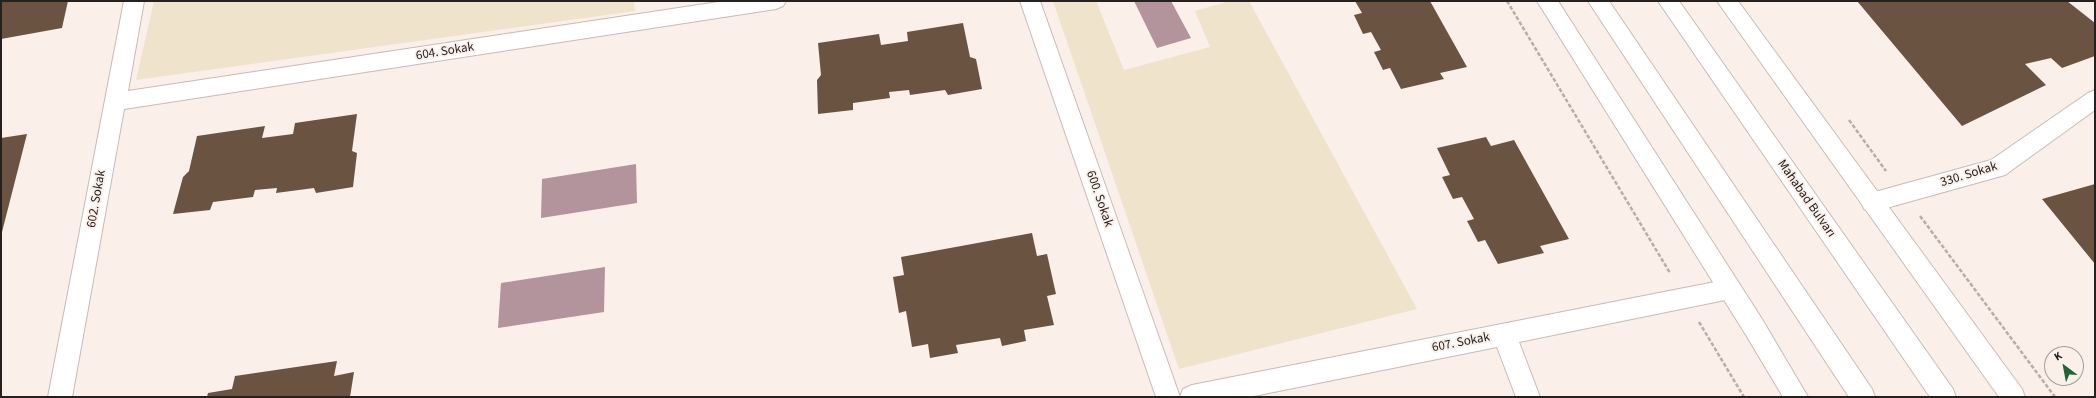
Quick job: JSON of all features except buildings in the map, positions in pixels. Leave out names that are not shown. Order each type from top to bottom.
[{"type":"street","name":"602. Sokak","points":[[60,397],[134,1]]},
{"type":"street","name":"604. Sokak","points":[[114,102],[776,1]]},
{"type":"street","name":"600. Sokak","points":[[1030,1],[1168,397]]},
{"type":"street","points":[[1547,1],[1730,289],[1796,397]]},
{"type":"street","points":[[1598,1],[1863,397]]},
{"type":"street","name":"Mahabad Bulvarı","points":[[1668,1],[1944,397]]},
{"type":"street","points":[[1727,1],[2013,397]]},
{"type":"street","name":"330. Sokak","points":[[1872,202],[1997,168],[2095,99]]},
{"type":"street","name":"607. Sokak","points":[[1192,397],[1730,289]]},
{"type":"street","points":[[1504,335],[1528,397]]},
{"type":"path","points":[[1507,1],[1744,397]]},
{"type":"shaded area","points":[[154,1],[634,1],[635,11],[136,80]]},
{"type":"shaded area","points":[[1053,1],[1096,1],[1124,70],[1210,47],[1195,11],[1230,1],[1249,1],[1417,309],[1179,369]]},
{"type":"shaded area","points":[[1134,1],[1171,1],[1191,38],[1157,48]]},
{"type":"shaded area","points":[[636,164],[637,203],[541,218],[542,179]]},
{"type":"shaded area","points":[[605,267],[604,312],[498,328],[501,283]]}]
